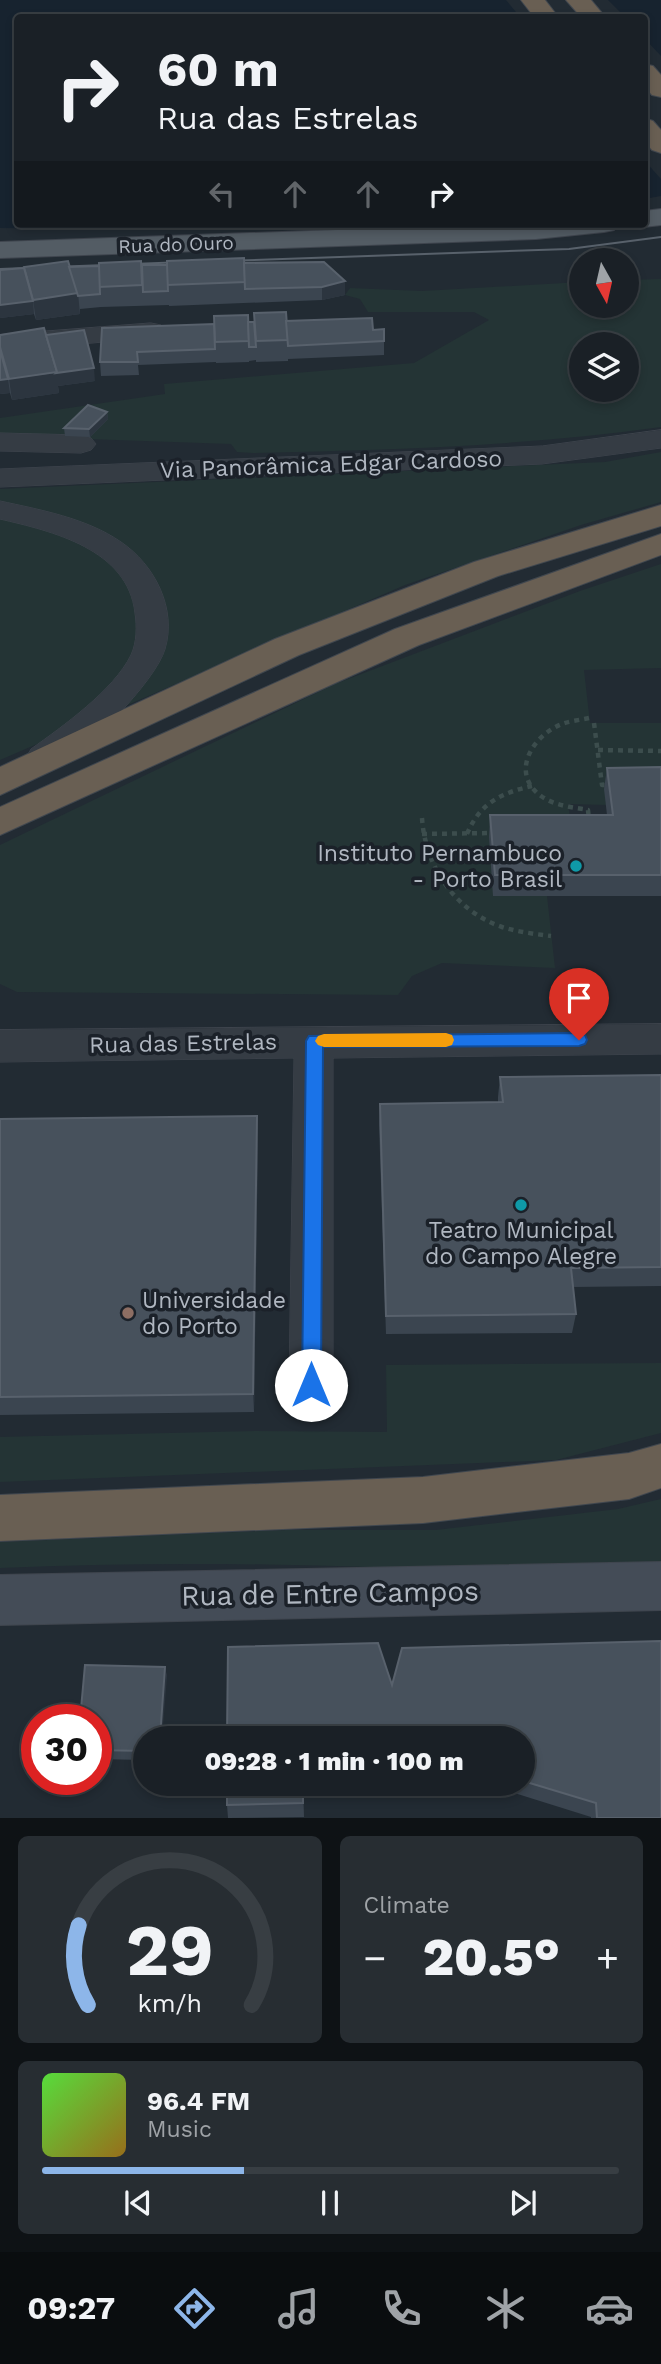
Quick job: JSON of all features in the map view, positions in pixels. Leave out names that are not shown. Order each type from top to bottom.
[{"type":"highway","points":[[533,0],[545,14]]},
{"type":"highway","points":[[579,0],[591,14]]},
{"type":"highway","points":[[648,75],[661,90]]},
{"type":"highway","points":[[648,130],[661,145]]},
{"type":"highway","points":[[0,782],[287,647],[486,569],[661,515]]},
{"type":"highway","points":[[0,822],[407,637],[661,544]]},
{"type":"highway","points":[[0,1518],[423,1500],[629,1476],[661,1466]]},
{"type":"main road","name":"Rua do Ouro","points":[[0,250],[536,232],[570,228]]},
{"type":"street","points":[[0,343],[103,333],[172,331]]},
{"type":"street","name":"Via Panorâmica Edgar Cardoso","points":[[0,478],[542,455],[661,439]]},
{"type":"street","points":[[0,442],[81,444]]},
{"type":"street","points":[[0,510],[66,528],[109,547],[135,570],[148,594],[154,621],[146,656],[99,716],[31,767]]},
{"type":"street","name":"Rua das Estrelas","points":[[0,1046],[314,1041],[661,1040]]},
{"type":"street","points":[[311,1385],[314,1041]]},
{"type":"street","name":"Rua de Entre Campos","points":[[0,1600],[661,1587]]},
{"type":"path","points":[[589,718],[560,724],[542,735],[529,748],[524,762],[526,777],[550,803],[569,809],[588,810],[590,823]]},
{"type":"path","points":[[594,723],[602,785],[614,785]]},
{"type":"path","points":[[598,750],[661,751]]},
{"type":"path","points":[[467,834],[480,808],[505,793],[532,786]]},
{"type":"path","points":[[422,818],[426,854],[437,877],[460,900],[489,922],[520,932],[551,936]]},
{"type":"path","points":[[422,834],[502,833]]},
{"type":"shaded area","points":[[661,279],[661,427],[508,443],[253,453],[237,452],[231,444],[0,436],[0,418],[165,394],[164,384],[414,363],[489,320],[474,312],[368,312],[360,299],[345,295],[350,288],[422,291],[569,283],[569,318],[639,318],[639,280]]},
{"type":"shaded area","points":[[661,452],[661,502],[581,525],[405,585],[0,760],[0,489],[605,462]]},
{"type":"shaded area","points":[[661,564],[661,668],[584,670],[590,723],[661,723],[661,789],[605,789],[606,805],[568,804],[573,836],[493,896],[547,896],[555,968],[442,963],[412,976],[398,995],[17,992],[0,984],[0,845],[335,684],[580,591]]},
{"type":"shaded area","points":[[661,1363],[661,1433],[556,1460],[0,1482],[0,1437],[254,1431],[387,1432],[386,1365]]},
{"type":"shaded area","points":[[661,1499],[661,1581],[496,1572],[248,1564],[0,1568],[0,1542],[286,1530],[436,1530],[618,1509]]},
{"type":"water","points":[[0,0],[661,0],[661,196],[648,198],[648,14],[14,14],[14,228],[112,228],[88,229],[0,228]]},
{"type":"pier","points":[[506,0],[608,0],[622,14],[518,14]]},
{"type":"pier","points":[[648,42],[661,56],[661,179],[648,164]]},
{"type":"building","points":[[244,258],[245,282],[167,285],[167,261]]},
{"type":"building","points":[[68,261],[78,293],[33,300],[24,267]]},
{"type":"building","points":[[141,261],[142,285],[99,287],[99,263]]},
{"type":"building","points":[[324,262],[345,281],[322,287],[245,289],[244,263]]},
{"type":"building","points":[[142,265],[167,265],[168,291],[143,292]]},
{"type":"building","points":[[99,266],[100,294],[78,296],[69,267]]},
{"type":"building","points":[[24,268],[33,301],[0,305],[0,270]]},
{"type":"building","points":[[286,312],[288,340],[256,341],[254,313]]},
{"type":"building","points":[[248,315],[249,341],[215,342],[214,316]]},
{"type":"building","points":[[372,318],[373,330],[384,329],[384,341],[288,346],[286,321]]},
{"type":"building","points":[[248,322],[254,322],[256,347],[249,347]]},
{"type":"building","points":[[214,324],[215,349],[137,352],[138,362],[100,362],[102,328]]},
{"type":"building","points":[[44,328],[57,372],[9,379],[0,347],[0,335]]},
{"type":"building","points":[[84,330],[94,368],[56,373],[46,335]]},
{"type":"building","points":[[0,350],[8,379],[0,380]]},
{"type":"building","points":[[88,405],[107,412],[89,429],[64,428]]},
{"type":"building","name":"Instituto Pernambuco - Porto Brasil","points":[[661,767],[661,875],[495,875],[490,815],[613,815],[607,768]]},
{"type":"building","name":"Teatro Municipal do Campo Alegre","points":[[661,1075],[661,1267],[571,1268],[576,1314],[386,1316],[380,1104],[503,1102],[500,1077]]},
{"type":"building","name":"Universidade do Porto","points":[[257,1116],[253,1394],[0,1397],[0,1119]]},
{"type":"building","points":[[661,1641],[661,1818],[597,1818],[596,1803],[535,1785],[535,1726],[227,1726],[228,1647],[378,1643],[392,1685],[402,1648]]},
{"type":"building","points":[[85,1665],[165,1667],[161,1726],[133,1726],[133,1751],[112,1750],[112,1704],[81,1704]]},
{"type":"building","points":[[227,1796],[303,1796],[303,1803],[227,1805]]},
{"type":"tram line","points":[[224,261],[569,249],[661,237]]},
{"type":"tram line","points":[[0,269],[185,262]]},
{"type":"slow traffic","points":[[324,1041],[446,1040]]},
{"type":"place","name":"Instituto Pernambuco - Porto Brasil","points":[[576,866]]},
{"type":"place","name":"Teatro Municipal do Campo Alegre","points":[[521,1205]]},
{"type":"place","name":"Universidade do Porto","points":[[128,1313]]},
{"type":"route","points":[[311,1385],[314,1041],[579,1040]]}]
